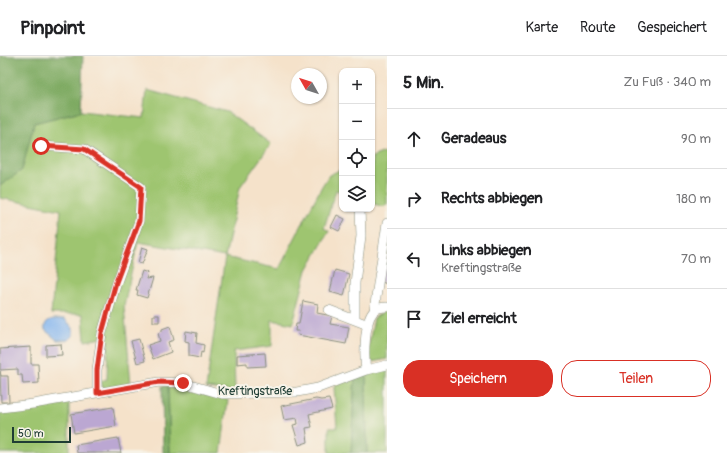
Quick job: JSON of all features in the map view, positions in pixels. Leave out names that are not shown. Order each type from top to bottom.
[{"type":"street","points":[[41,146],[84,149],[141,187],[139,221],[121,268],[102,333],[97,370],[97,393]]},
{"type":"street","points":[[355,318],[355,283],[361,236],[360,212]]},
{"type":"street","points":[[366,370],[364,358],[368,325],[374,311],[387,223]]},
{"type":"street","points":[[374,311],[379,307],[387,307]]},
{"type":"street","points":[[329,310],[355,318],[368,325]]},
{"type":"street","name":"Kreftingstraße","points":[[0,408],[159,382],[183,383],[222,394],[297,392],[318,388],[366,370],[387,365]]},
{"type":"green space","points":[[0,56],[83,56],[81,111],[34,123],[22,170],[0,186]]},
{"type":"green space","points":[[147,90],[227,112],[271,144],[240,187],[225,257],[138,242],[124,306],[131,384],[103,389],[101,381],[107,379],[108,343],[102,338],[85,341],[83,314],[51,314],[61,210],[0,198],[0,186],[22,170],[34,123],[81,111],[144,118]]},
{"type":"green space","points":[[387,151],[387,204],[383,207],[375,204],[375,156]]},
{"type":"green space","points":[[339,170],[339,191],[336,190],[324,228],[329,231],[307,270],[293,324],[272,320],[272,346],[234,351],[235,391],[206,388],[225,257],[279,269],[322,186],[329,175]]},
{"type":"green space","points":[[387,310],[387,359],[372,362],[367,355],[374,318]]},
{"type":"green space","points":[[387,370],[387,453],[367,453],[366,375]]},
{"type":"green space","points":[[355,374],[351,453],[329,453],[329,428],[337,428],[334,387]]},
{"type":"green space","points":[[355,374],[366,375],[367,453],[351,453]]},
{"type":"green space","points":[[162,386],[168,386],[170,453],[163,453]]},
{"type":"green space","points":[[168,386],[228,400],[221,453],[170,453]]},
{"type":"green space","points":[[69,401],[69,453],[0,453],[0,410]]},
{"type":"water","points":[[55,319],[65,319],[73,328],[73,336],[68,340],[57,340],[45,330],[45,325],[47,322]]},
{"type":"building","points":[[337,215],[345,219],[339,231],[331,227]]},
{"type":"building","points":[[142,247],[148,249],[142,264],[138,263]]},
{"type":"building","points":[[387,261],[387,284],[379,281]]},
{"type":"building","points":[[335,270],[349,274],[344,296],[330,292]]},
{"type":"building","points":[[142,271],[148,273],[146,279],[153,278],[147,298],[137,295],[138,290],[136,290]]},
{"type":"building","points":[[303,301],[318,304],[317,313],[332,316],[330,324],[349,327],[346,344],[298,335],[299,331],[295,331],[296,324],[299,324]]},
{"type":"building","points":[[153,315],[159,315],[159,322],[153,322]]},
{"type":"building","points":[[170,326],[174,340],[168,342],[171,352],[153,359],[148,345],[160,341],[158,333],[162,331],[162,329]]},
{"type":"building","points":[[186,331],[197,333],[196,343],[204,345],[203,353],[201,352],[200,358],[189,356],[189,342],[185,341]]},
{"type":"building","points":[[139,339],[145,361],[137,363],[131,341]]},
{"type":"building","points":[[61,344],[62,355],[46,356],[46,345]]},
{"type":"building","points":[[31,347],[31,364],[38,364],[39,383],[23,384],[22,375],[18,375],[18,369],[0,370],[0,349]]},
{"type":"building","points":[[265,353],[266,366],[247,367],[247,363],[237,364],[237,355]]},
{"type":"building","points":[[0,371],[1,376],[8,376],[9,402],[1,402]]},
{"type":"building","points":[[316,399],[329,399],[332,409],[309,414],[312,427],[306,428],[308,442],[299,445],[293,425],[298,424],[297,418],[284,420],[281,406]]},
{"type":"building","points":[[113,407],[116,426],[74,433],[71,414]]},
{"type":"building","points":[[118,438],[121,453],[77,453],[76,445]]},
{"type":"route","points":[[41,146],[84,149],[141,187],[139,221],[116,282],[99,345],[97,393],[159,382],[183,383]]}]
